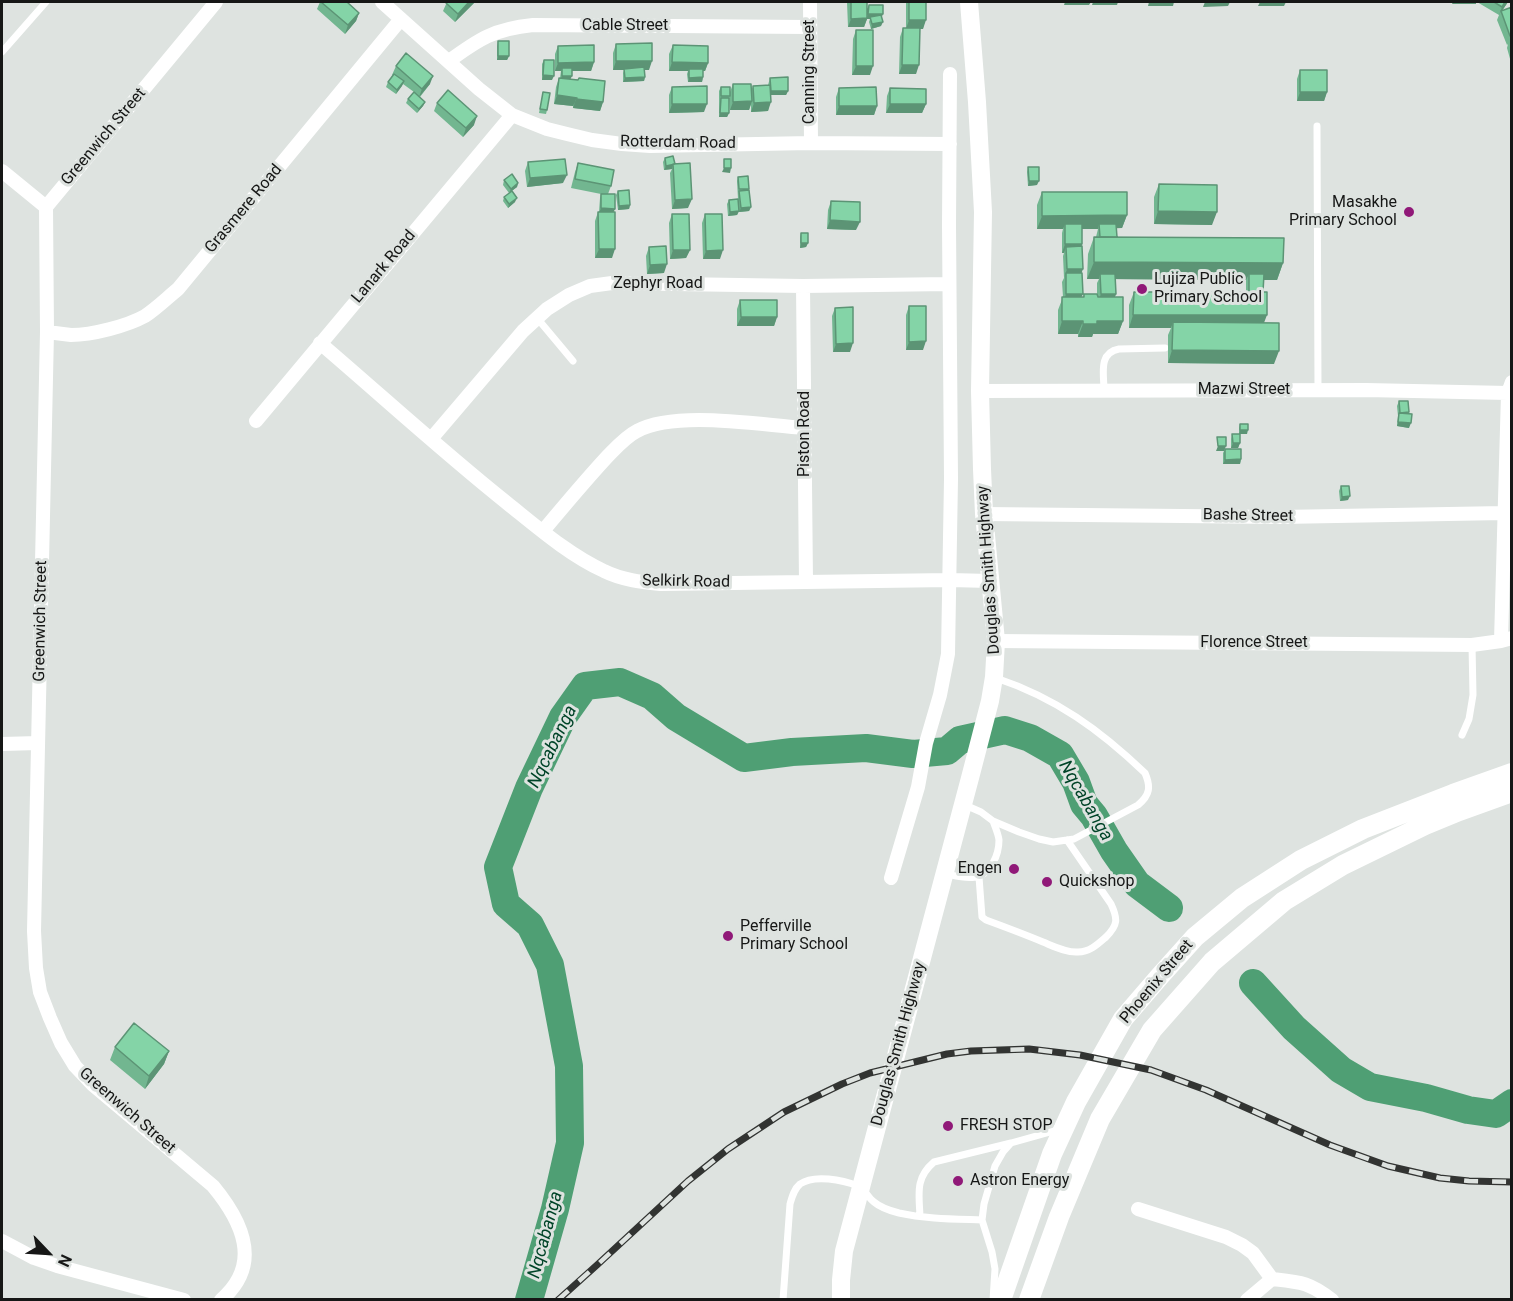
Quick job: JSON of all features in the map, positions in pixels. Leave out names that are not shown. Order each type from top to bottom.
[{"type":"main road","points":[[1456,802],[1512,773]]},
{"type":"main road","points":[[1456,802],[1512,792]]},
{"type":"main road","name":"Phoenix Street","points":[[1001,1299],[1052,1154],[1076,1102],[1123,1019],[1195,937],[1242,898],[1301,860],[1363,829],[1456,802]]},
{"type":"main road","name":"Phoenix Street","points":[[1029,1299],[1059,1217],[1100,1119],[1152,1030],[1212,962],[1284,901],[1343,865],[1425,825],[1456,802]]},
{"type":"street","name":"Greenwich Street","points":[[216,2],[46,207],[47,332],[34,931],[40,992],[61,1043],[75,1066],[87,1079],[213,1186],[225,1200],[237,1222],[245,1249],[245,1262],[231,1291],[221,1299]]},
{"type":"street","name":"Rotterdam Road","points":[[382,2],[479,89],[512,115],[557,131],[592,140],[650,146],[811,143],[950,144]]},
{"type":"street","name":"Canning Street","points":[[810,2],[811,143]]},
{"type":"street","name":"Douglas Smith Highway","points":[[841,1299],[844,1251],[945,874],[990,701],[994,677],[996,641],[984,514],[980,391],[983,212],[969,2]]},
{"type":"street","name":"Grasmere Road","points":[[47,332],[72,335],[91,333],[137,319],[160,305],[178,289],[401,19]]},
{"type":"street","name":"Cable Street","points":[[449,61],[477,41],[495,32],[513,27],[544,25],[809,27]]},
{"type":"street","points":[[891,878],[918,787],[926,743],[940,695],[948,654],[951,467],[950,74]]},
{"type":"street","name":"Lanark Road","points":[[256,421],[512,115]]},
{"type":"street","points":[[2,171],[46,207]]},
{"type":"street","name":"Zephyr Road","points":[[431,439],[523,331],[547,309],[569,295],[591,286],[612,283],[803,286],[949,284]]},
{"type":"street","name":"Piston Road","points":[[803,286],[806,582]]},
{"type":"street","name":"Selkirk Road","points":[[320,343],[431,439],[543,531],[584,561],[605,572],[624,578],[662,584],[990,581]]},
{"type":"street","points":[[1506,640],[1510,388]]},
{"type":"street","name":"Mazwi Street","points":[[980,391],[1510,388]]},
{"type":"street","points":[[543,531],[619,445],[635,432],[656,423],[680,420],[716,421],[805,428]]},
{"type":"street","name":"Bashe Street","points":[[984,514],[1281,517],[1508,511]]},
{"type":"street","name":"Florence Street","points":[[996,641],[1472,645],[1506,640]]},
{"type":"street","points":[[2,744],[38,743]]},
{"type":"street","points":[[1138,1209],[1226,1237],[1242,1245],[1253,1253],[1272,1279]]},
{"type":"street","points":[[2,1241],[34,1258],[57,1266],[184,1299]]},
{"type":"street","points":[[1247,1299],[1272,1279],[1304,1283],[1332,1299]]},
{"type":"lane","points":[[2,52],[46,2]]},
{"type":"lane","points":[[1317,126],[1318,390]]},
{"type":"lane","points":[[537,318],[573,361]]},
{"type":"lane","points":[[1104,390],[1104,361],[1108,353],[1119,349],[1165,348]]},
{"type":"lane","points":[[1462,735],[1469,719],[1473,695],[1472,645]]},
{"type":"lane","points":[[963,804],[1019,832],[1053,842],[1071,840],[1119,816],[1138,805],[1149,791],[1149,782],[1145,773],[1095,729],[1065,708],[1026,688],[994,677]]},
{"type":"lane","points":[[945,874],[973,878],[986,872],[996,856],[999,837],[993,821]]},
{"type":"lane","points":[[979,877],[982,917],[986,920],[1061,949],[1077,953],[1089,950],[1113,930],[1116,915],[1071,840]]},
{"type":"lane","points":[[920,1216],[919,1183],[928,1167],[934,1162],[1065,1128]]},
{"type":"lane","points":[[993,1299],[995,1269],[982,1220],[984,1204],[995,1166],[1011,1143]]},
{"type":"lane","points":[[783,1299],[790,1204],[799,1185],[810,1179],[820,1178],[860,1187],[874,1202],[901,1213],[982,1220]]},
{"type":"building","points":[[321,2],[347,2],[359,13],[348,25]]},
{"type":"building","points":[[447,2],[469,2],[458,14]]},
{"type":"building","points":[[851,2],[867,2],[867,18],[851,19]]},
{"type":"building","points":[[909,2],[926,2],[926,20],[909,20]]},
{"type":"building","points":[[1494,2],[1505,2],[1502,7]]},
{"type":"building","points":[[869,5],[883,5],[883,14],[868,14]]},
{"type":"building","points":[[1512,7],[1512,35],[1510,36],[1501,11]]},
{"type":"building","points":[[881,15],[883,22],[872,24],[870,17]]},
{"type":"building","points":[[903,28],[920,28],[919,65],[902,65]]},
{"type":"building","points":[[856,30],[873,30],[873,66],[856,66]]},
{"type":"building","points":[[498,41],[509,41],[509,56],[498,56]]},
{"type":"building","points":[[652,43],[652,61],[616,61],[616,44]]},
{"type":"building","points":[[594,45],[594,62],[558,63],[558,46]]},
{"type":"building","points":[[673,45],[708,46],[708,63],[672,62]]},
{"type":"building","points":[[406,53],[433,76],[422,89],[396,66]]},
{"type":"building","points":[[544,60],[554,60],[554,76],[543,75]]},
{"type":"building","points":[[644,67],[645,77],[625,78],[624,69]]},
{"type":"building","points":[[562,68],[572,68],[572,76],[562,76]]},
{"type":"building","points":[[689,69],[703,69],[703,77],[689,78]]},
{"type":"building","points":[[1300,70],[1327,70],[1327,92],[1300,92]]},
{"type":"building","points":[[394,74],[404,81],[397,90],[388,82]]},
{"type":"building","points":[[788,77],[788,91],[771,91],[770,78]]},
{"type":"building","points":[[559,78],[605,81],[603,102],[557,95]]},
{"type":"building","points":[[733,84],[751,84],[752,101],[733,102]]},
{"type":"building","points":[[770,85],[771,102],[754,103],[753,86]]},
{"type":"building","points":[[707,86],[707,104],[672,104],[672,87]]},
{"type":"building","points":[[721,87],[730,87],[730,96],[721,96]]},
{"type":"building","points":[[876,87],[877,106],[839,106],[839,88]]},
{"type":"building","points":[[890,88],[926,89],[926,104],[890,104]]},
{"type":"building","points":[[448,90],[477,116],[466,128],[437,103]]},
{"type":"building","points":[[414,92],[425,102],[419,109],[408,99]]},
{"type":"building","points":[[543,92],[550,93],[547,110],[540,109]]},
{"type":"building","points":[[721,98],[729,98],[729,113],[720,113]]},
{"type":"building","points":[[673,156],[675,164],[666,166],[665,158]]},
{"type":"building","points":[[565,159],[567,175],[530,178],[528,162]]},
{"type":"building","points":[[724,159],[731,159],[731,168],[724,168]]},
{"type":"building","points":[[578,163],[614,170],[611,186],[575,179]]},
{"type":"building","points":[[690,163],[692,199],[675,200],[673,164]]},
{"type":"building","points":[[1028,167],[1039,167],[1039,181],[1029,181]]},
{"type":"building","points":[[512,174],[518,183],[511,189],[504,180]]},
{"type":"building","points":[[748,176],[749,189],[739,189],[738,177]]},
{"type":"building","points":[[1159,184],[1217,185],[1217,212],[1158,211]]},
{"type":"building","points":[[629,190],[630,205],[619,206],[618,191]]},
{"type":"building","points":[[749,190],[751,207],[741,208],[739,191]]},
{"type":"building","points":[[512,191],[517,198],[509,204],[504,197]]},
{"type":"building","points":[[1042,192],[1127,192],[1127,215],[1042,216]]},
{"type":"building","points":[[601,194],[615,194],[615,209],[601,208]]},
{"type":"building","points":[[738,199],[739,211],[730,212],[729,200]]},
{"type":"building","points":[[831,201],[860,202],[860,222],[830,220]]},
{"type":"building","points":[[598,212],[615,212],[615,249],[599,249]]},
{"type":"building","points":[[672,214],[689,214],[690,250],[673,250]]},
{"type":"building","points":[[705,214],[722,214],[723,250],[706,251]]},
{"type":"building","points":[[1065,224],[1082,224],[1082,244],[1065,244]]},
{"type":"building","points":[[1099,224],[1116,224],[1117,237],[1100,237]]},
{"type":"building","points":[[801,233],[808,233],[808,243],[801,243]]},
{"type":"building","points":[[1094,237],[1284,238],[1283,263],[1094,262]]},
{"type":"building","points":[[666,246],[667,264],[650,265],[649,247]]},
{"type":"building","points":[[1082,246],[1083,269],[1067,269],[1066,247]]},
{"type":"building","points":[[1066,273],[1082,273],[1083,294],[1066,294]]},
{"type":"building","points":[[1100,274],[1115,274],[1116,294],[1101,294]]},
{"type":"building","points":[[1249,274],[1264,274],[1263,292],[1249,292]]},
{"type":"building","points":[[1134,292],[1267,292],[1267,315],[1133,315]]},
{"type":"building","points":[[1084,294],[1097,294],[1098,297],[1123,297],[1123,321],[1097,321],[1097,324],[1083,324],[1083,321],[1062,321],[1062,297],[1084,297]]},
{"type":"building","points":[[740,300],[777,300],[777,317],[741,317]]},
{"type":"building","points":[[909,306],[926,306],[926,341],[909,342]]},
{"type":"building","points":[[853,307],[853,343],[836,344],[835,308]]},
{"type":"building","points":[[1173,322],[1279,323],[1279,351],[1172,350]]},
{"type":"building","points":[[1399,401],[1408,401],[1409,412],[1400,413]]},
{"type":"building","points":[[1399,413],[1412,414],[1411,423],[1398,422]]},
{"type":"building","points":[[1240,424],[1248,424],[1248,430],[1240,430]]},
{"type":"building","points":[[1232,434],[1240,434],[1240,443],[1233,443]]},
{"type":"building","points":[[1217,437],[1226,437],[1226,446],[1218,446]]},
{"type":"building","points":[[1225,449],[1241,449],[1241,459],[1225,460]]},
{"type":"building","points":[[1341,486],[1349,486],[1350,496],[1342,497]]},
{"type":"building","points":[[134,1023],[169,1051],[149,1076],[115,1047]]},
{"type":"waterway","name":"Nqcabanga","points":[[529,1300],[555,1209],[570,1143],[569,1066],[550,965],[530,925],[506,904],[498,867],[529,788],[563,717],[585,686],[620,682],[652,696],[676,717],[744,758],[792,752],[866,748],[913,754],[947,751],[960,740],[1005,730],[1030,738],[1060,755],[1076,782],[1084,804],[1137,884],[1169,908]]},
{"type":"waterway","name":"Nqcabanga","points":[[1253,983],[1294,1028],[1341,1070],[1370,1087],[1426,1098],[1468,1110],[1496,1114],[1512,1103]]},
{"type":"railway","points":[[558,1300],[688,1181],[728,1149],[784,1112],[870,1073],[947,1054],[971,1051],[1029,1049],[1080,1055],[1151,1070],[1206,1090],[1330,1145],[1388,1166],[1440,1178],[1512,1182]]},
{"type":"place","name":"Masakhe Primary School","points":[[1409,212]]},
{"type":"place","name":"Lujiza Public Primary School","points":[[1142,289]]},
{"type":"place","name":"Engen","points":[[1014,869]]},
{"type":"place","name":"Quickshop","points":[[1047,882]]},
{"type":"place","name":"Pefferville Primary School","points":[[728,936]]},
{"type":"place","name":"FRESH STOP","points":[[948,1126]]},
{"type":"place","name":"Astron Energy","points":[[958,1181]]}]
